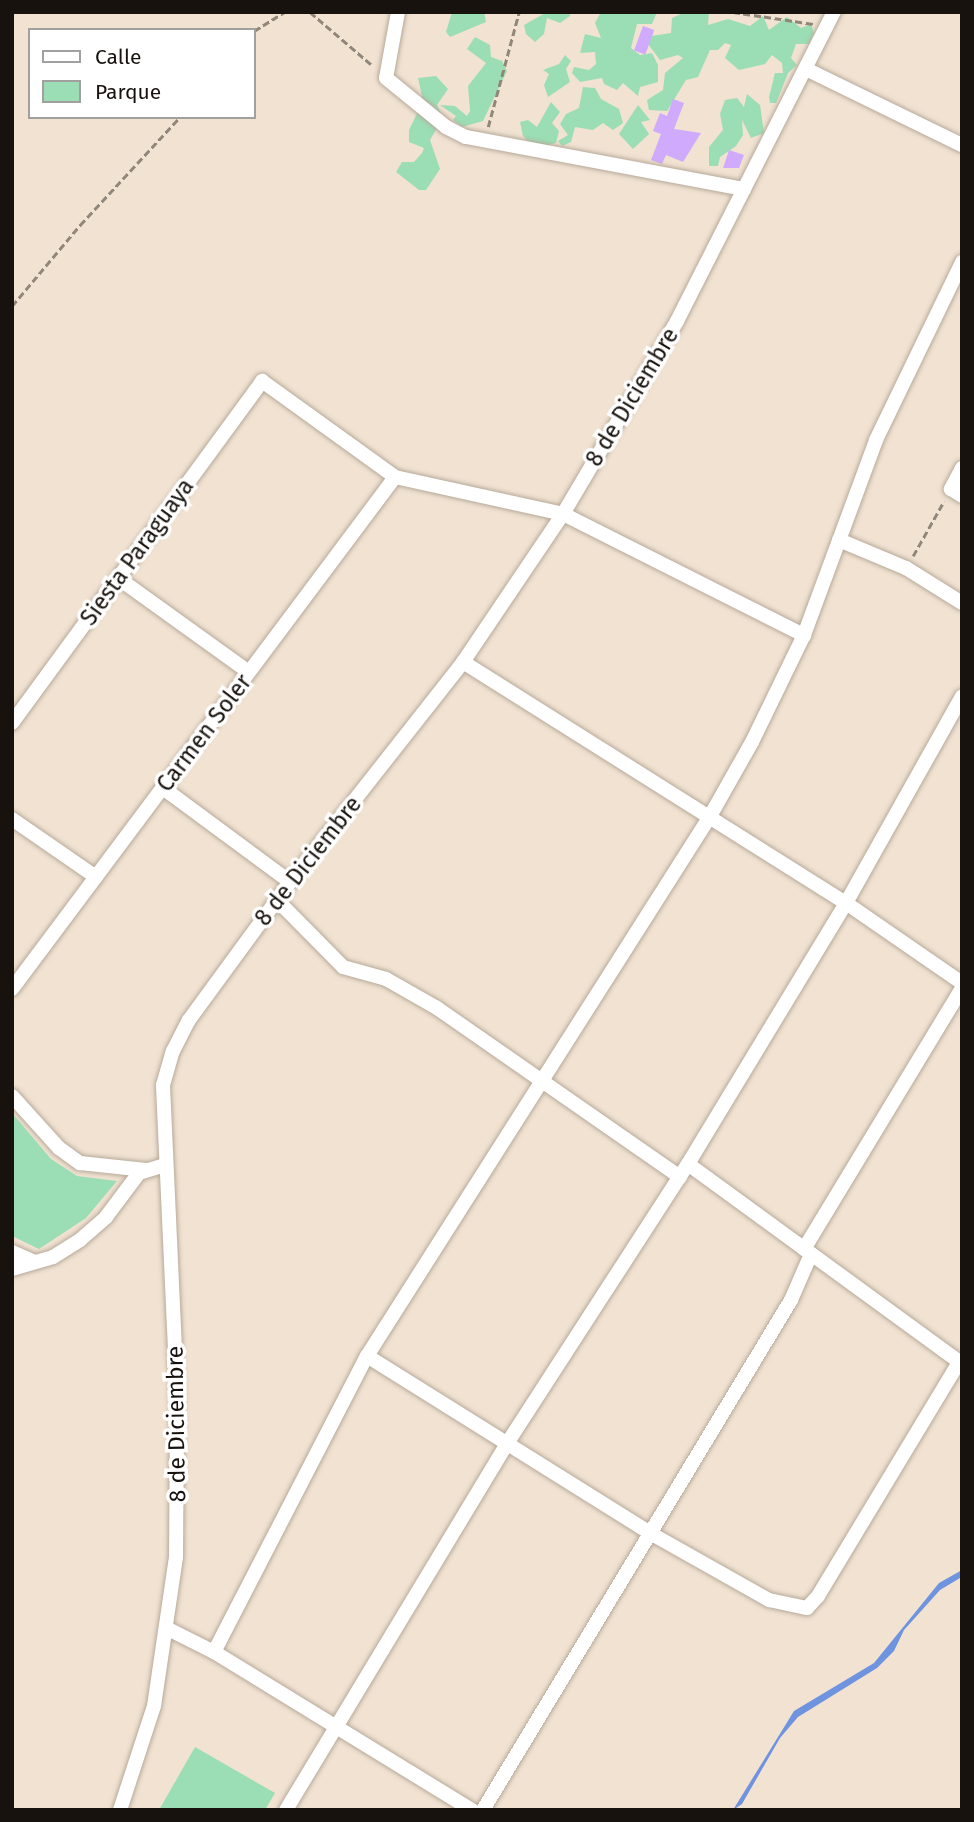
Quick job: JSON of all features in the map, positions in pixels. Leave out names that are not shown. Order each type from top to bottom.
[{"type":"street","points":[[398,12],[386,78],[446,127],[485,141],[744,189]]},
{"type":"street","name":"8 de Diciembre","points":[[120,1810],[154,1706],[168,1629],[178,1474],[163,1085],[176,1042],[290,882],[463,662],[563,514],[677,320],[834,12]]},
{"type":"street","points":[[806,69],[962,145]]},
{"type":"street","points":[[214,1652],[367,1356],[709,818],[804,635],[876,440],[962,262]]},
{"type":"street","name":"Siesta Paraguaya","points":[[12,723],[262,381],[396,477]]},
{"type":"street","points":[[957,492],[962,468]]},
{"type":"street","points":[[396,477],[563,514],[804,635]]},
{"type":"street","name":"Carmen Soler","points":[[12,989],[396,477]]},
{"type":"street","points":[[839,540],[905,568],[962,603]]},
{"type":"street","points":[[118,578],[249,673]]},
{"type":"street","points":[[463,662],[846,904],[962,986],[808,1251],[791,1300],[483,1810]]},
{"type":"street","points":[[286,1810],[508,1443],[680,1177],[846,904],[962,696]]},
{"type":"street","points":[[163,788],[290,882]]},
{"type":"street","points":[[12,819],[96,877]]},
{"type":"street","points":[[277,900],[343,967],[386,979],[544,1080],[680,1177]]},
{"type":"street","points":[[12,1096],[45,1134],[80,1163],[146,1170],[166,1165]]},
{"type":"street","points":[[367,1356],[650,1533],[769,1600],[807,1608],[818,1596],[960,1363],[688,1164]]},
{"type":"street","points":[[12,1269],[53,1257],[93,1230],[146,1170]]},
{"type":"street","points":[[12,1252],[34,1262]]},
{"type":"street","points":[[168,1629],[214,1652],[471,1810]]},
{"type":"path","points":[[256,30],[285,12]]},
{"type":"path","points":[[310,12],[386,78]]},
{"type":"path","points":[[485,141],[519,12]]},
{"type":"path","points":[[733,12],[827,26]]},
{"type":"path","points":[[12,306],[80,225],[178,119]]},
{"type":"path","points":[[905,568],[957,492]]},
{"type":"green space","points":[[452,12],[484,12],[486,22],[450,37],[446,32]]},
{"type":"green space","points":[[547,12],[570,12],[570,16],[560,23],[547,18],[544,34],[535,42],[526,34],[524,25]]},
{"type":"green space","points":[[601,12],[657,12],[652,24],[637,24],[631,48],[640,55],[652,53],[658,65],[658,82],[640,87],[638,96],[623,83],[617,90],[604,84],[602,78],[580,82],[572,73],[574,67],[589,70],[596,64],[595,52],[580,53],[585,34],[601,38],[595,23]]},
{"type":"green space","points":[[683,13],[709,13],[708,25],[728,19],[750,26],[763,16],[769,30],[787,17],[801,28],[811,24],[814,33],[809,44],[796,44],[791,58],[797,65],[788,73],[776,103],[770,103],[769,97],[775,73],[783,73],[782,63],[772,55],[765,64],[739,70],[725,58],[731,45],[725,43],[718,50],[710,50],[698,77],[686,80],[667,111],[649,110],[647,100],[663,90],[665,73],[683,58],[678,55],[660,60],[648,44],[651,36],[671,33],[672,18]]},
{"type":"green space","points":[[475,37],[490,45],[491,57],[502,61],[507,71],[483,121],[462,127],[453,120],[456,116],[440,105],[455,106],[467,116],[470,111],[468,86],[486,63],[467,49]]},
{"type":"green space","points":[[565,55],[571,61],[566,69],[570,82],[548,97],[544,85],[549,74],[543,70],[559,64]]},
{"type":"green space","points":[[436,76],[448,89],[437,105],[443,118],[430,140],[440,169],[426,190],[419,190],[396,172],[402,162],[414,162],[422,153],[424,148],[409,142],[409,130],[423,101],[418,78]]},
{"type":"green space","points":[[583,87],[595,88],[601,99],[619,109],[623,123],[613,130],[603,123],[593,130],[575,127],[571,142],[562,146],[558,141],[568,135],[560,124],[566,114],[579,108]]},
{"type":"green space","points":[[747,94],[760,105],[764,133],[751,138],[742,120],[743,135],[736,146],[720,157],[718,166],[709,166],[709,147],[723,130],[720,114],[725,100],[737,98],[744,107]]},
{"type":"green space","points":[[551,102],[560,112],[552,123],[559,131],[556,143],[544,146],[530,143],[523,136],[520,122],[528,120],[537,127]]},
{"type":"green space","points":[[638,105],[650,120],[641,122],[649,134],[633,149],[619,134]]},
{"type":"green space","points":[[12,1113],[51,1159],[77,1176],[117,1181],[86,1218],[39,1249],[12,1236]]},
{"type":"green space","points":[[195,1747],[275,1793],[265,1810],[159,1810]]},
{"type":"water","points":[[962,1570],[960,1578],[940,1590],[904,1630],[894,1651],[877,1668],[798,1717],[780,1738],[742,1804],[733,1810],[794,1711],[874,1663],[939,1583]]},
{"type":"building","points":[[643,26],[654,30],[645,55],[634,50]]},
{"type":"building","points":[[673,99],[684,103],[674,129],[701,133],[683,162],[666,155],[662,164],[651,160],[661,134],[653,131],[660,113],[667,116]]},
{"type":"building","points":[[729,150],[744,155],[739,168],[723,168]]}]
